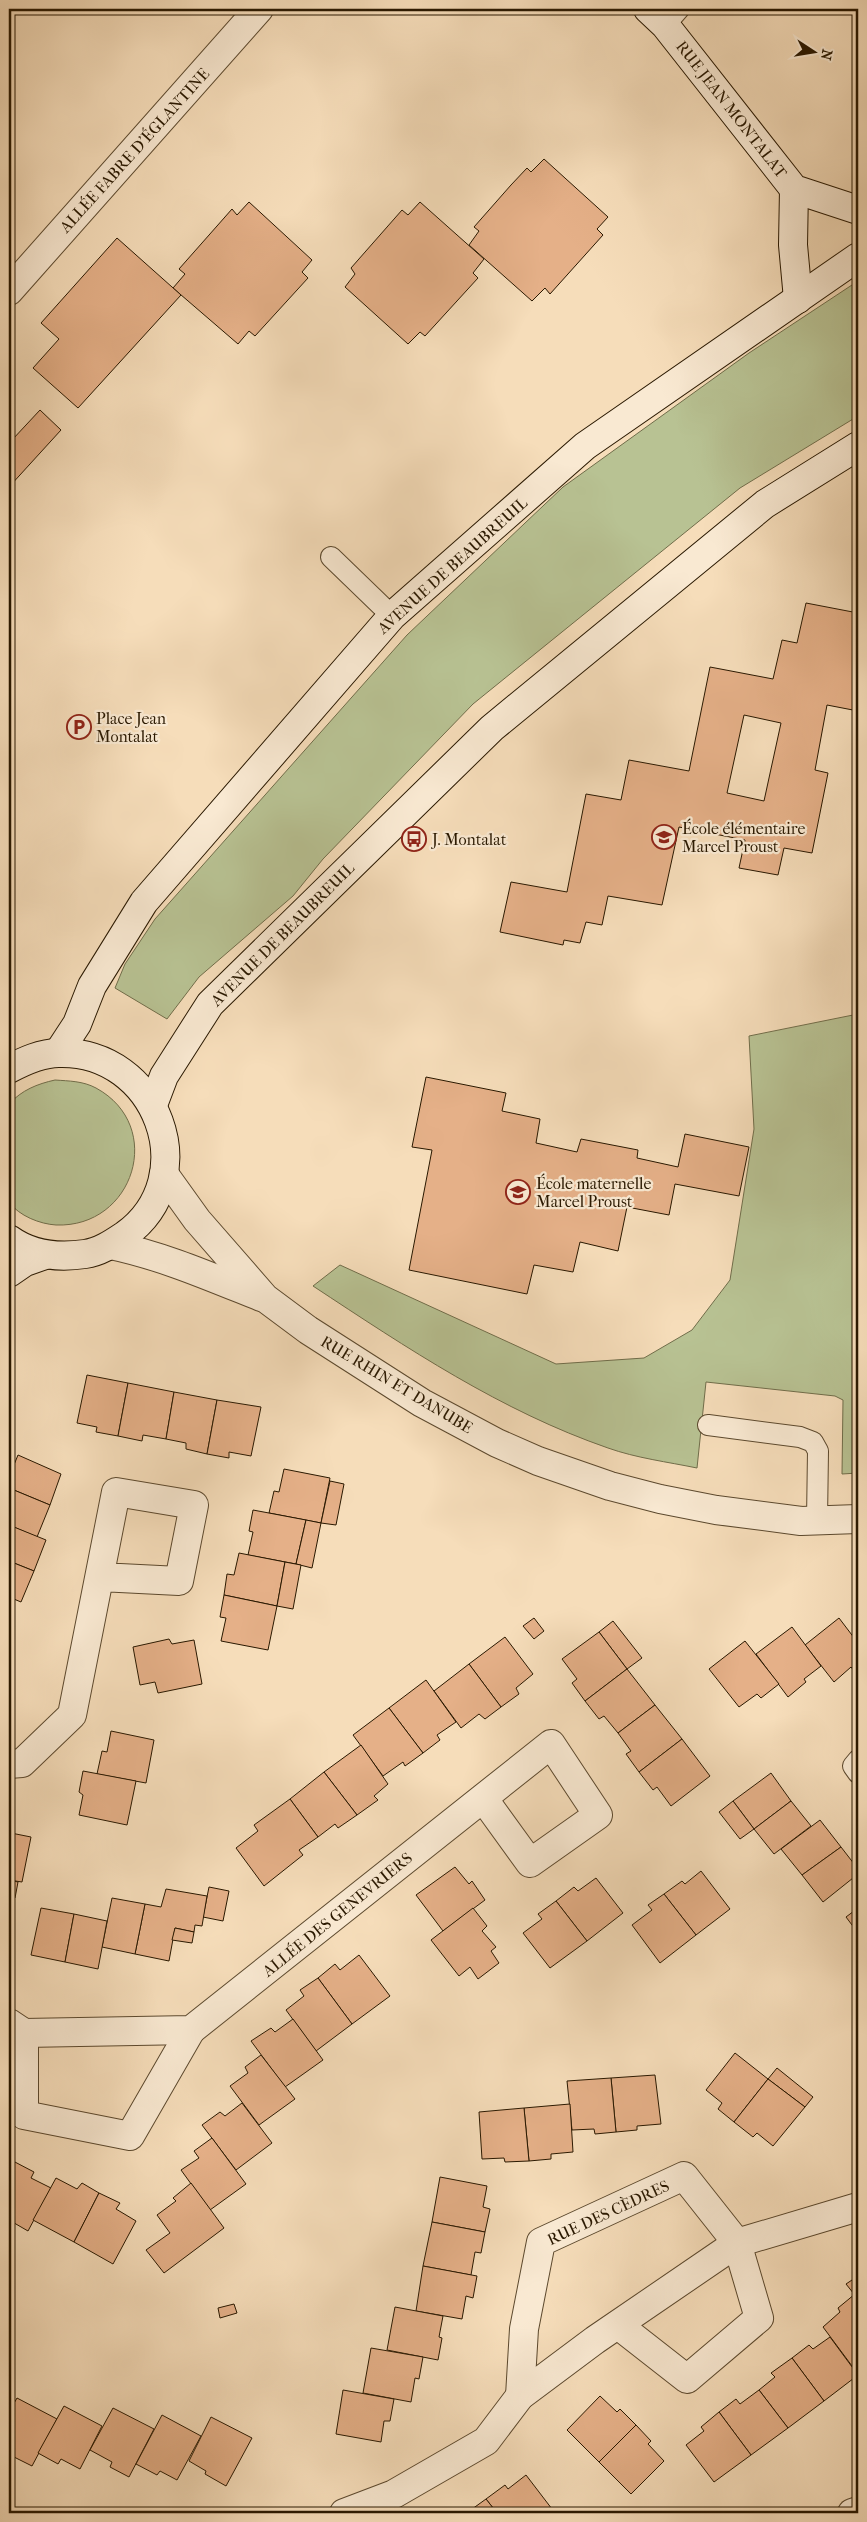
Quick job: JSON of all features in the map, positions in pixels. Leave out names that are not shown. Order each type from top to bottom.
[{"type":"street","name":"ALLÉE FABRE D'ÉGLANTINE","points":[[9,290],[259,9]]},
{"type":"street","name":"RUE JEAN MONTALAT","points":[[664,14],[794,189],[858,210]]},
{"type":"street","name":"RUE JEAN MONTALAT","points":[[794,189],[794,245],[798,299]]},
{"type":"street","name":"AVENUE DE BEAUBREUIL","points":[[58,1052],[77,1024],[92,986],[144,902],[392,616],[585,446],[858,257]]},
{"type":"street","name":"AVENUE DE BEAUBREUIL","points":[[153,1105],[164,1076],[210,1004],[492,728],[765,504],[858,446]]},
{"type":"street","points":[[9,1069],[31,1058],[58,1052],[86,1055],[113,1065],[136,1082],[153,1105],[165,1138],[164,1174],[154,1202],[136,1227],[110,1245],[90,1253],[68,1256],[45,1255],[17,1245],[9,1239]]},
{"type":"street","name":"RUE RHIN ET DANUBE","points":[[164,1174],[197,1220],[264,1298],[308,1330],[422,1403],[496,1443],[538,1461],[610,1486],[660,1499],[725,1511],[800,1521],[858,1519]]},
{"type":"street","name":"RUE RHIN ET DANUBE","points":[[110,1245],[140,1251],[172,1262],[264,1298]]},
{"type":"street","points":[[9,1273],[25,1262],[45,1255]]},
{"type":"street","points":[[9,1764],[22,1763],[72,1714],[100,1577]]},
{"type":"street","name":"ALLÉE DES GENEVRIERS","points":[[191,2030],[16,2028],[24,2115],[130,2136],[191,2030],[483,1798]]},
{"type":"street","name":"RUE DES CÈDRES","points":[[520,2396],[524,2329],[541,2242],[684,2176],[737,2243],[758,2318],[687,2379],[618,2325]]},
{"type":"street","points":[[344,2513],[394,2494],[486,2441],[520,2396],[618,2325],[737,2243],[858,2207]]},
{"type":"street","points":[[852,2513],[858,2511]]},
{"type":"lane","points":[[331,557],[392,616]]},
{"type":"lane","points":[[708,1425],[800,1437],[813,1442],[818,1451],[817,1520]]},
{"type":"lane","points":[[858,1760],[853,1766],[858,1773]]},
{"type":"green space","points":[[858,281],[858,416],[740,488],[473,704],[323,859],[293,896],[199,977],[167,1019],[115,988],[125,964],[155,919],[407,635],[563,487],[749,353]]},
{"type":"green space","points":[[858,1014],[858,1473],[842,1474],[843,1400],[835,1396],[706,1382],[697,1468],[641,1457],[608,1448],[568,1433],[492,1397],[419,1355],[313,1286],[340,1265],[556,1364],[644,1358],[692,1330],[730,1280],[754,1129],[749,1036]]},
{"type":"green space","points":[[55,1080],[86,1084],[96,1088],[118,1105],[130,1126],[135,1149],[132,1172],[121,1193],[105,1210],[83,1222],[56,1225],[30,1218],[18,1211],[9,1202],[9,1104],[30,1088]]},
{"type":"building","points":[[544,159],[608,217],[597,229],[603,235],[550,294],[545,288],[532,301],[469,245],[479,231],[474,227],[527,168],[531,172]]},
{"type":"building","points":[[249,202],[312,260],[302,272],[308,278],[255,336],[249,331],[238,344],[173,288],[185,274],[179,269],[232,209],[237,215]]},
{"type":"building","points":[[420,202],[484,259],[473,273],[478,278],[425,336],[420,332],[408,344],[345,287],[355,274],[351,268],[402,210],[408,215]]},
{"type":"building","points":[[117,238],[181,295],[78,408],[33,368],[59,339],[41,323]]},
{"type":"building","points":[[40,410],[61,430],[9,487],[9,437],[12,440]]},
{"type":"building","points":[[806,603],[858,613],[858,711],[827,705],[815,770],[828,773],[812,853],[784,848],[778,875],[739,868],[745,840],[679,827],[662,905],[608,896],[602,925],[586,922],[580,943],[564,940],[563,945],[500,932],[511,882],[567,892],[586,794],[621,800],[629,760],[689,771],[710,667],[773,679],[782,640],[797,643]],"holes":[[[744,715],[781,723],[764,801],[727,793]]]},
{"type":"building","points":[[426,1077],[506,1093],[502,1111],[540,1119],[536,1143],[577,1152],[581,1139],[638,1150],[637,1158],[678,1167],[685,1134],[749,1147],[739,1196],[675,1184],[669,1215],[627,1207],[618,1251],[580,1242],[573,1272],[534,1265],[527,1294],[409,1270],[432,1150],[412,1147]]},
{"type":"building","points":[[87,1375],[128,1383],[118,1436],[96,1432],[97,1427],[77,1423]]},
{"type":"building","points":[[128,1383],[174,1392],[166,1439],[143,1435],[142,1441],[118,1436]]},
{"type":"building","points":[[174,1392],[217,1400],[207,1454],[186,1449],[186,1443],[166,1439]]},
{"type":"building","points":[[217,1400],[261,1407],[251,1456],[229,1452],[229,1458],[207,1454]]},
{"type":"building","points":[[18,1455],[61,1474],[50,1505],[9,1488],[9,1477]]},
{"type":"building","points":[[284,1469],[330,1478],[321,1523],[269,1513],[274,1491],[279,1492]]},
{"type":"building","points":[[330,1481],[344,1484],[336,1525],[321,1523]]},
{"type":"building","points":[[9,1488],[50,1505],[37,1537],[9,1525]]},
{"type":"building","points":[[253,1510],[306,1520],[296,1564],[248,1555],[253,1532],[249,1531]]},
{"type":"building","points":[[306,1520],[321,1523],[312,1568],[296,1564]]},
{"type":"building","points":[[9,1525],[46,1540],[34,1571],[9,1561]]},
{"type":"building","points":[[239,1553],[285,1562],[277,1606],[224,1595],[227,1574],[234,1575]]},
{"type":"building","points":[[9,1561],[34,1571],[21,1602],[9,1597]]},
{"type":"building","points":[[285,1562],[301,1565],[293,1609],[277,1606]]},
{"type":"building","points":[[224,1595],[277,1606],[268,1650],[221,1641],[226,1618],[220,1617]]},
{"type":"building","points":[[534,1618],[544,1631],[534,1639],[523,1626]]},
{"type":"building","points":[[839,1618],[858,1643],[858,1669],[855,1672],[851,1667],[834,1682],[805,1645]]},
{"type":"building","points":[[613,1621],[642,1658],[627,1669],[599,1632]]},
{"type":"building","points":[[792,1627],[821,1666],[804,1679],[806,1682],[788,1697],[756,1654]]},
{"type":"building","points":[[599,1632],[627,1669],[585,1701],[572,1683],[577,1679],[562,1659]]},
{"type":"building","points":[[505,1637],[533,1674],[516,1688],[519,1694],[501,1707],[469,1664]]},
{"type":"building","points":[[169,1639],[172,1644],[194,1640],[202,1684],[158,1693],[155,1682],[140,1685],[133,1647]]},
{"type":"building","points":[[745,1641],[779,1684],[761,1698],[757,1694],[739,1707],[709,1669]]},
{"type":"building","points":[[469,1664],[501,1707],[485,1719],[479,1714],[461,1728],[434,1691]]},
{"type":"building","points":[[627,1669],[655,1705],[618,1733],[604,1716],[599,1719],[585,1701]]},
{"type":"building","points":[[426,1680],[456,1722],[437,1735],[440,1740],[423,1753],[389,1708]]},
{"type":"building","points":[[655,1705],[682,1739],[639,1772],[626,1754],[631,1751],[618,1733]]},
{"type":"building","points":[[389,1708],[423,1753],[405,1766],[403,1762],[383,1776],[353,1735]]},
{"type":"building","points":[[111,1731],[154,1740],[146,1783],[97,1774],[102,1751],[107,1752]]},
{"type":"building","points":[[682,1739],[710,1776],[671,1806],[657,1787],[653,1790],[639,1772]]},
{"type":"building","points":[[361,1745],[388,1784],[374,1796],[378,1800],[357,1815],[324,1772]]},
{"type":"building","points":[[83,1771],[136,1781],[127,1825],[79,1815],[83,1795],[79,1792]]},
{"type":"building","points":[[324,1772],[357,1815],[338,1828],[335,1824],[318,1837],[290,1799]]},
{"type":"building","points":[[771,1773],[791,1801],[754,1829],[733,1801]]},
{"type":"building","points":[[290,1799],[318,1837],[299,1850],[303,1855],[264,1886],[236,1848],[258,1831],[254,1825]]},
{"type":"building","points":[[733,1801],[754,1829],[740,1839],[719,1812]]},
{"type":"building","points":[[791,1801],[811,1826],[774,1854],[754,1829]]},
{"type":"building","points":[[820,1820],[841,1847],[802,1875],[781,1849]]},
{"type":"building","points":[[9,1827],[12,1828],[11,1833],[31,1837],[22,1882],[9,1880]]},
{"type":"building","points":[[841,1847],[858,1869],[858,1874],[823,1902],[802,1875]]},
{"type":"building","points":[[455,1867],[469,1884],[472,1881],[485,1900],[443,1931],[416,1895]]},
{"type":"building","points":[[701,1871],[730,1909],[696,1935],[664,1894],[682,1881],[685,1884]]},
{"type":"building","points":[[596,1878],[623,1913],[587,1941],[556,1901],[574,1887],[578,1891]]},
{"type":"building","points":[[9,1880],[18,1882],[15,1898],[9,1897]]},
{"type":"building","points":[[209,1887],[229,1891],[223,1921],[203,1917]]},
{"type":"building","points":[[166,1889],[207,1896],[202,1926],[195,1925],[194,1932],[175,1928],[169,1961],[135,1954],[145,1904],[161,1907]]},
{"type":"building","points":[[664,1894],[696,1935],[660,1963],[632,1925],[652,1910],[648,1905]]},
{"type":"building","points":[[112,1898],[145,1904],[135,1954],[102,1947]]},
{"type":"building","points":[[556,1901],[587,1941],[550,1968],[523,1933],[542,1919],[538,1914]]},
{"type":"building","points":[[41,1908],[74,1914],[65,1962],[31,1955]]},
{"type":"building","points":[[473,1908],[487,1926],[482,1931],[496,1947],[491,1951],[499,1963],[478,1979],[470,1967],[459,1976],[431,1940]]},
{"type":"building","points":[[858,1908],[858,1933],[846,1917]]},
{"type":"building","points":[[74,1914],[107,1921],[98,1969],[65,1962]]},
{"type":"building","points":[[175,1928],[194,1932],[192,1943],[172,1940]]},
{"type":"building","points":[[359,1955],[390,1996],[352,2024],[318,1978],[335,1964],[340,1970]]},
{"type":"building","points":[[318,1978],[352,2024],[316,2051],[286,2010],[304,1996],[300,1990]]},
{"type":"building","points":[[293,2019],[323,2060],[285,2087],[251,2041],[271,2028],[275,2032]]},
{"type":"building","points":[[735,2053],[768,2079],[734,2122],[718,2109],[722,2103],[706,2090]]},
{"type":"building","points":[[261,2055],[295,2099],[259,2125],[230,2086],[248,2073],[245,2067]]},
{"type":"building","points":[[777,2068],[813,2097],[805,2107],[768,2079]]},
{"type":"building","points":[[655,2075],[661,2124],[637,2126],[637,2130],[616,2132],[611,2078]]},
{"type":"building","points":[[611,2078],[616,2132],[595,2134],[594,2129],[572,2130],[567,2081]]},
{"type":"building","points":[[768,2079],[805,2107],[773,2146],[757,2133],[753,2137],[734,2122]]},
{"type":"building","points":[[242,2103],[272,2143],[236,2170],[202,2125],[220,2112],[225,2116]]},
{"type":"building","points":[[570,2104],[573,2152],[551,2154],[551,2159],[529,2161],[524,2108]]},
{"type":"building","points":[[524,2108],[529,2161],[505,2162],[504,2158],[482,2159],[479,2112]]},
{"type":"building","points":[[212,2138],[246,2184],[210,2210],[181,2170],[199,2158],[194,2151]]},
{"type":"building","points":[[13,2161],[34,2172],[31,2178],[51,2188],[28,2231],[9,2220],[9,2169]]},
{"type":"building","points":[[440,2177],[487,2186],[483,2207],[490,2209],[485,2232],[432,2222]]},
{"type":"building","points":[[56,2178],[77,2189],[82,2183],[99,2193],[74,2242],[33,2220]]},
{"type":"building","points":[[191,2183],[224,2228],[164,2273],[146,2250],[170,2233],[157,2215],[176,2201],[173,2198]]},
{"type":"building","points":[[99,2193],[120,2203],[116,2209],[136,2221],[113,2264],[74,2242]]},
{"type":"building","points":[[432,2222],[485,2232],[481,2253],[475,2252],[471,2275],[423,2266]]},
{"type":"building","points":[[423,2266],[477,2276],[473,2298],[466,2296],[462,2319],[416,2311]]},
{"type":"building","points":[[858,2276],[858,2299],[846,2284]]},
{"type":"building","points":[[855,2294],[858,2299],[858,2362],[852,2366],[823,2327],[840,2312],[838,2308]]},
{"type":"building","points":[[234,2304],[237,2313],[220,2318],[218,2308]]},
{"type":"building","points":[[395,2307],[443,2316],[439,2337],[442,2338],[438,2360],[387,2350]]},
{"type":"building","points":[[830,2337],[858,2375],[824,2401],[792,2358],[809,2345],[813,2349]]},
{"type":"building","points":[[371,2348],[423,2357],[419,2379],[415,2378],[411,2402],[363,2393]]},
{"type":"building","points":[[792,2358],[824,2401],[788,2428],[759,2390],[775,2377],[771,2373]]},
{"type":"building","points":[[343,2390],[394,2399],[390,2421],[384,2421],[381,2442],[336,2434]]},
{"type":"building","points":[[759,2390],[788,2428],[751,2455],[719,2412],[736,2399],[740,2404]]},
{"type":"building","points":[[600,2396],[617,2412],[620,2409],[636,2425],[599,2462],[567,2430]]},
{"type":"building","points":[[17,2398],[57,2419],[32,2466],[10,2455],[13,2450],[9,2448],[9,2412]]},
{"type":"building","points":[[64,2406],[102,2426],[80,2469],[61,2459],[58,2464],[38,2453]]},
{"type":"building","points":[[113,2408],[154,2429],[129,2477],[110,2467],[112,2462],[90,2450]]},
{"type":"building","points":[[719,2412],[751,2455],[714,2482],[686,2445],[704,2431],[701,2427]]},
{"type":"building","points":[[162,2415],[201,2436],[177,2480],[160,2471],[157,2475],[136,2464]]},
{"type":"building","points":[[211,2417],[252,2438],[226,2486],[205,2474],[206,2471],[189,2461]]},
{"type":"building","points":[[636,2425],[651,2441],[648,2444],[664,2461],[631,2494],[599,2462]]},
{"type":"building","points":[[526,2475],[556,2513],[497,2513],[486,2499],[505,2485],[508,2489]]},
{"type":"building","points":[[486,2499],[497,2513],[468,2512]]},
{"type":"place","name":"Place Jean Montalat","points":[[79,727]]},
{"type":"place","name":"École élémentaire Marcel Proust","points":[[664,837]]},
{"type":"place","name":"J. Montalat","points":[[414,839]]},
{"type":"place","name":"École maternelle Marcel Proust","points":[[518,1192]]}]
